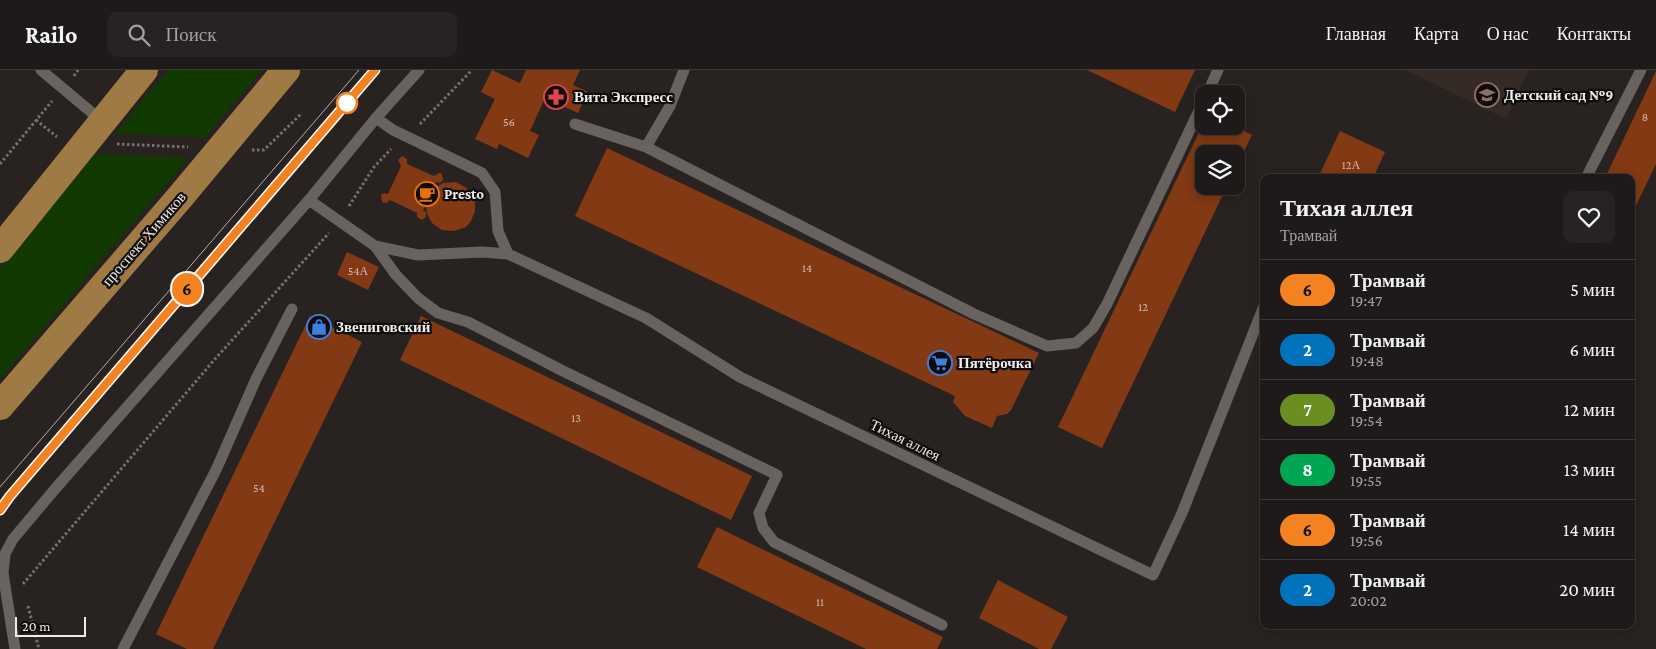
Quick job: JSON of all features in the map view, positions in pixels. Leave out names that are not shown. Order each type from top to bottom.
[{"type":"main road","points":[[0,249],[144,70]]},
{"type":"main road","name":"проспект Химиков","points":[[0,406],[181,196],[286,70]]},
{"type":"lane","points":[[41,70],[64,88],[96,132]]},
{"type":"lane","points":[[15,649],[3,573],[5,554],[13,539],[309,200],[418,70]]},
{"type":"lane","points":[[646,147],[670,106],[684,70]]},
{"type":"lane","points":[[1211,85],[1218,70]]},
{"type":"lane","points":[[1588,174],[1641,70]]},
{"type":"lane","points":[[376,118],[392,130],[482,173],[495,192],[498,231],[508,254]]},
{"type":"lane","points":[[575,124],[646,147],[974,314],[1047,346],[1076,344],[1093,328],[1107,304],[1195,119]]},
{"type":"lane","points":[[309,200],[375,246],[418,298],[438,313],[468,322],[562,371],[777,475],[759,513],[763,528],[774,542],[942,624]]},
{"type":"lane","name":"Тихая аллея","points":[[375,246],[418,255],[482,252],[508,254],[646,318],[740,377],[1153,576],[1182,513],[1260,316]]},
{"type":"lane","points":[[123,649],[216,470],[256,379],[292,309]]},
{"type":"path","points":[[0,164],[78,70]]},
{"type":"path","points":[[36,120],[62,141],[96,132],[220,148],[264,150],[300,114]]},
{"type":"path","points":[[17,591],[215,360],[340,222]]},
{"type":"path","points":[[28,603],[39,649]]},
{"type":"shaded area","name":"Детский сад №9","points":[[1406,70],[1529,70],[1506,119]]},
{"type":"green space","points":[[169,70],[262,70],[204,138],[115,133]]},
{"type":"green space","points":[[96,154],[188,158],[0,379],[0,268]]},
{"type":"building","points":[[492,70],[520,83],[526,70],[580,70],[573,85],[588,92],[578,113],[545,98],[530,131],[539,135],[528,158],[499,144],[497,149],[475,139],[495,99],[481,92]]},
{"type":"building","points":[[1087,70],[1195,70],[1175,112]]},
{"type":"building","points":[[1656,71],[1656,164],[1635,208],[1635,174],[1607,174]]},
{"type":"building","points":[[1340,131],[1385,152],[1375,174],[1320,174]]},
{"type":"building","points":[[1245,132],[1252,135],[1245,149],[1245,145],[1195,145],[1195,195],[1223,195],[1102,448],[1058,427],[1198,135],[1245,135]]},
{"type":"building","points":[[607,148],[1039,353],[1011,410],[1007,414],[997,416],[992,428],[965,416],[953,402],[955,396],[575,216]]},
{"type":"building","name":"Presto","points":[[402,156],[407,159],[407,164],[434,176],[439,173],[442,174],[443,180],[440,183],[436,182],[434,188],[443,183],[456,182],[471,193],[475,201],[475,211],[466,227],[454,231],[442,230],[432,223],[427,214],[426,206],[423,210],[426,212],[426,217],[422,220],[417,217],[417,213],[390,200],[386,203],[382,202],[381,195],[384,193],[388,194],[401,166],[398,160]]},
{"type":"building","points":[[347,252],[379,267],[368,290],[337,275]]},
{"type":"building","points":[[310,316],[362,342],[213,649],[187,649],[156,634]]},
{"type":"building","points":[[421,316],[752,476],[731,520],[400,360]]},
{"type":"building","points":[[717,527],[943,637],[937,649],[866,649],[697,567]]},
{"type":"building","points":[[998,580],[1068,617],[1051,649],[1039,649],[979,618]]},
{"type":"tram line","points":[[0,487],[359,70]]},
{"type":"tram line","points":[[0,510],[375,70]]},
{"type":"tram line","name":"6","points":[[0,510],[375,70]]},
{"type":"place","name":"Детский сад №9","points":[[1487,95]]},
{"type":"place","name":"Вита Экспресс","points":[[556,97]]},
{"type":"place","name":"Presto","points":[[427,194]]},
{"type":"place","name":"Звениговский","points":[[319,327]]},
{"type":"place","name":"Пятёрочка","points":[[940,363]]}]
